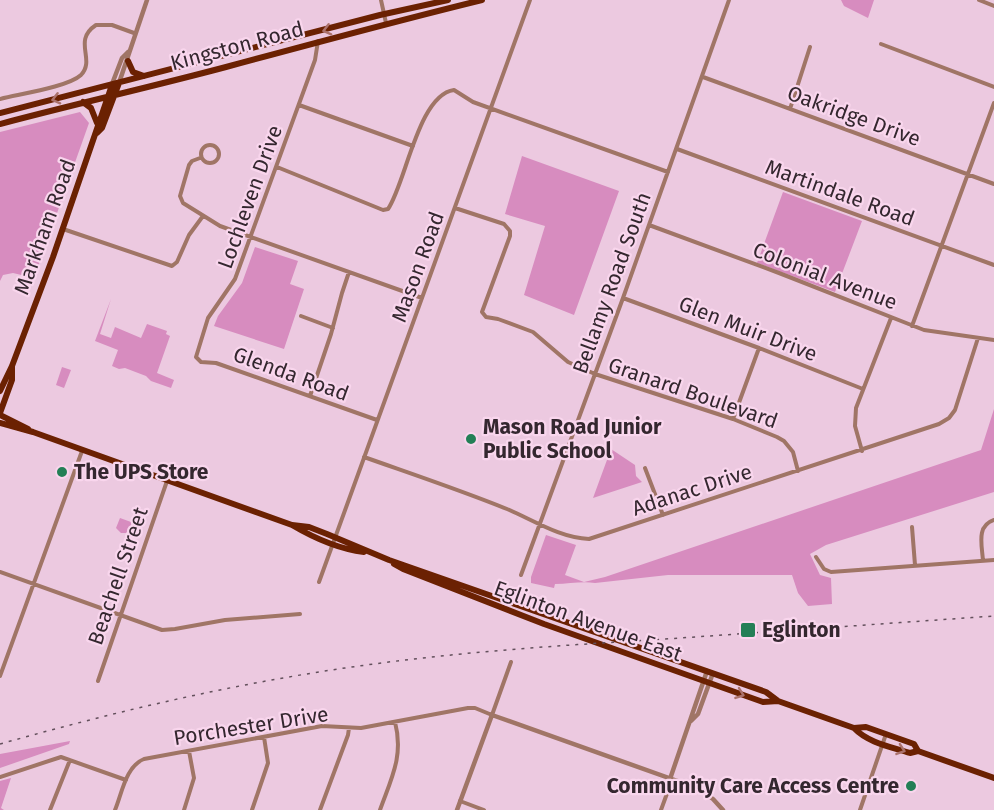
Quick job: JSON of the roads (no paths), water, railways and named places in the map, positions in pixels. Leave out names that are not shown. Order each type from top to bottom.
[{"type":"main road","name":"Kingston Road","points":[[0,113],[448,0]]},
{"type":"main road","name":"Kingston Road","points":[[0,124],[482,0]]},
{"type":"main road","points":[[407,18],[409,9]]},
{"type":"main road","points":[[128,61],[133,72],[144,77]]},
{"type":"main road","name":"Markham Road","points":[[97,132],[102,128],[115,95],[115,84]]},
{"type":"main road","name":"Markham Road","points":[[0,391],[12,366],[63,229],[97,132],[97,123],[107,97],[115,84]]},
{"type":"main road","points":[[83,102],[92,108],[97,123]]},
{"type":"main road","name":"Markham Road","points":[[0,414],[12,380],[12,366]]},
{"type":"main road","name":"Eglinton Avenue East","points":[[0,414],[33,432]]},
{"type":"main road","name":"Eglinton Avenue East","points":[[0,423],[33,432],[292,525],[332,544],[367,552]]},
{"type":"main road","name":"Eglinton Avenue East","points":[[292,525],[309,527],[389,560],[766,692],[778,702]]},
{"type":"main road","name":"Eglinton Avenue East","points":[[389,560],[403,569],[544,624],[763,702],[778,702],[854,728],[866,727],[914,744],[918,751]]},
{"type":"main road","name":"Eglinton Avenue East","points":[[854,728],[861,736],[883,744],[910,753],[918,751],[994,778]]},
{"type":"street","name":"Markham Road","points":[[115,84],[128,61],[128,52],[147,0]]},
{"type":"street","points":[[381,0],[386,23]]},
{"type":"street","name":"Mason Road","points":[[319,582],[530,0]]},
{"type":"street","name":"Bellamy Road South","points":[[520,575],[623,298],[729,0]]},
{"type":"street","points":[[979,0],[994,6]]},
{"type":"street","points":[[0,99],[75,79],[82,73],[86,64],[83,46],[85,36],[96,25],[112,25],[134,33]]},
{"type":"street","name":"Lochleven Drive","points":[[196,357],[208,318],[234,284],[315,60],[318,41]]},
{"type":"street","points":[[881,44],[994,87]]},
{"type":"street","points":[[790,109],[810,47]]},
{"type":"street","name":"Markham Road","points":[[115,84],[122,58],[128,52]]},
{"type":"street","name":"Oakridge Drive","points":[[703,77],[994,184]]},
{"type":"street","points":[[277,167],[386,210],[391,204],[424,117],[447,92],[457,91],[469,100],[668,172]]},
{"type":"street","points":[[912,326],[994,103]]},
{"type":"street","points":[[299,105],[413,146]]},
{"type":"street","points":[[200,158],[211,163],[216,161],[218,152],[213,146],[202,149],[200,158],[189,165],[180,196],[183,203],[203,216],[220,226],[422,298]]},
{"type":"street","name":"Martindale Road","points":[[677,149],[994,265]]},
{"type":"street","name":"Granard Boulevard","points":[[455,208],[504,224],[510,231],[484,307],[484,315],[533,332],[568,362],[595,374],[733,419],[784,441],[793,452],[798,471]]},
{"type":"street","points":[[63,229],[172,266],[177,262],[185,240],[203,216]]},
{"type":"street","name":"Colonial Avenue","points":[[649,225],[912,326],[924,330],[994,340]]},
{"type":"street","points":[[310,396],[350,272]]},
{"type":"street","name":"Glen Muir Drive","points":[[623,298],[862,389]]},
{"type":"street","points":[[301,316],[333,328]]},
{"type":"street","points":[[862,451],[855,426],[856,408],[891,318]]},
{"type":"street","name":"Adanac Drive","points":[[364,457],[508,509],[540,525],[574,537],[589,539],[939,424],[952,415],[978,338]]},
{"type":"street","points":[[733,419],[759,348]]},
{"type":"street","name":"Glenda Road","points":[[196,357],[201,362],[216,363],[377,420]]},
{"type":"street","points":[[0,676],[82,451]]},
{"type":"street","points":[[645,468],[663,515]]},
{"type":"street","name":"Beachell Street","points":[[98,681],[167,481]]},
{"type":"street","points":[[983,561],[983,527],[994,520]]},
{"type":"street","points":[[912,527],[915,565]]},
{"type":"street","points":[[816,557],[824,569],[831,572],[994,560]]},
{"type":"street","points":[[0,572],[162,630],[225,620],[300,614]]},
{"type":"street","points":[[457,810],[511,662]]},
{"type":"street","points":[[661,810],[691,721],[691,714],[710,672]]},
{"type":"street","name":"Porchester Drive","points":[[116,810],[126,780],[139,761],[322,726],[361,728],[468,708],[476,708],[492,715]]},
{"type":"street","points":[[492,715],[670,779],[706,794],[723,810]]},
{"type":"street","points":[[380,810],[399,754],[395,722]]},
{"type":"street","points":[[320,810],[349,728]]},
{"type":"street","points":[[860,810],[886,734]]},
{"type":"street","points":[[252,810],[268,763],[264,736]]},
{"type":"street","points":[[184,810],[194,778],[189,751]]},
{"type":"street","points":[[0,777],[61,756],[126,780]]},
{"type":"street","points":[[50,810],[70,760]]},
{"type":"street","points":[[460,801],[484,810]]},
{"type":"railway","points":[[0,744],[128,710],[214,691],[383,663],[536,648],[994,616]]},
{"type":"place","name":"Mason Road Junior Public School","points":[[471,439]]},
{"type":"place","name":"The UPS Store","points":[[62,472]]},
{"type":"place","name":"Eglinton","points":[[748,630]]},
{"type":"place","name":"Community Care Access Centre","points":[[911,786]]}]
